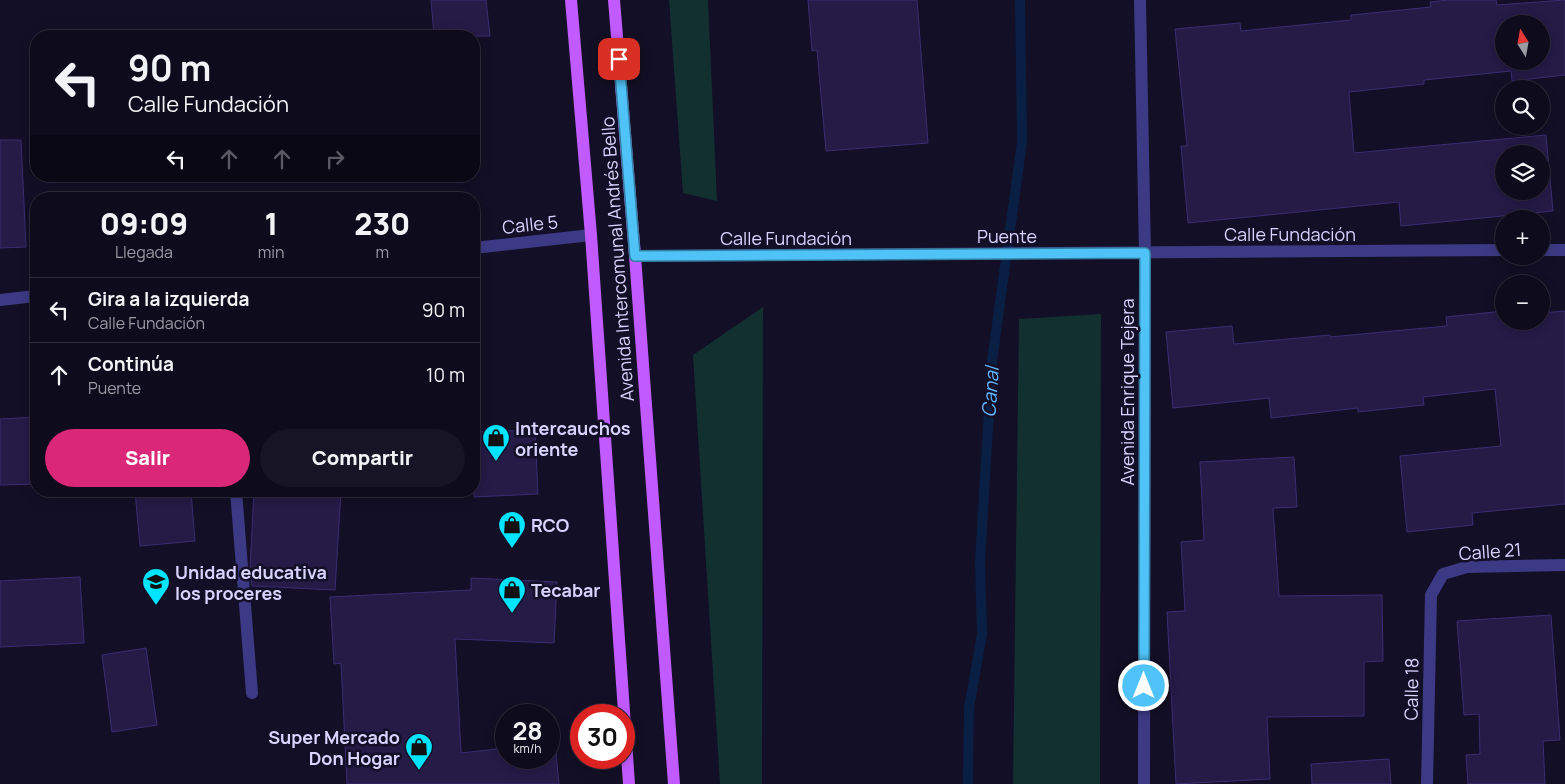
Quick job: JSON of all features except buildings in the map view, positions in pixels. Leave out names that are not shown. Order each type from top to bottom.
[{"type":"main road","name":"Avenida Intercomunal Andrés Bello","points":[[571,0],[591,235],[628,784]]},
{"type":"main road","name":"Avenida Intercomunal Andrés Bello","points":[[614,0],[674,784]]},
{"type":"street","name":"Avenida Enrique Tejera","points":[[1140,0],[1145,253],[1144,784]]},
{"type":"street","name":"Calle 5","points":[[480,247],[591,235]]},
{"type":"street","name":"Calle Fundación","points":[[1076,254],[1495,250]]},
{"type":"street","points":[[1550,250],[1565,250]]},
{"type":"street","name":"Calle Fundación","points":[[635,256],[938,254]]},
{"type":"street","name":"Puente","points":[[938,254],[1076,254]]},
{"type":"street","points":[[0,300],[30,297]]},
{"type":"street","points":[[236,497],[252,692]]},
{"type":"street","name":"Calle 21","points":[[1431,595],[1443,574],[1467,567],[1565,565]]},
{"type":"street","name":"Calle 18","points":[[1427,784],[1431,595]]},
{"type":"green space","points":[[669,0],[708,0],[717,201],[683,193]]},
{"type":"green space","points":[[763,307],[762,784],[720,784],[693,355]]},
{"type":"green space","points":[[1101,314],[1100,784],[1013,784],[1019,319]]},
{"type":"waterway","name":"Canal","points":[[968,784],[969,708],[982,634],[980,561],[992,361],[1022,142],[1020,0]]},
{"type":"place","name":"Intercauchos oriente","points":[[496,462]]},
{"type":"place","name":"RCO","points":[[512,549]]},
{"type":"place","name":"Unidad educativa los proceres","points":[[156,606]]},
{"type":"place","name":"Tecabar","points":[[512,614]]},
{"type":"place","name":"Super Mercado Don Hogar","points":[[419,771]]},
{"type":"route","points":[[619,59],[635,256],[1145,253],[1144,686]]}]
